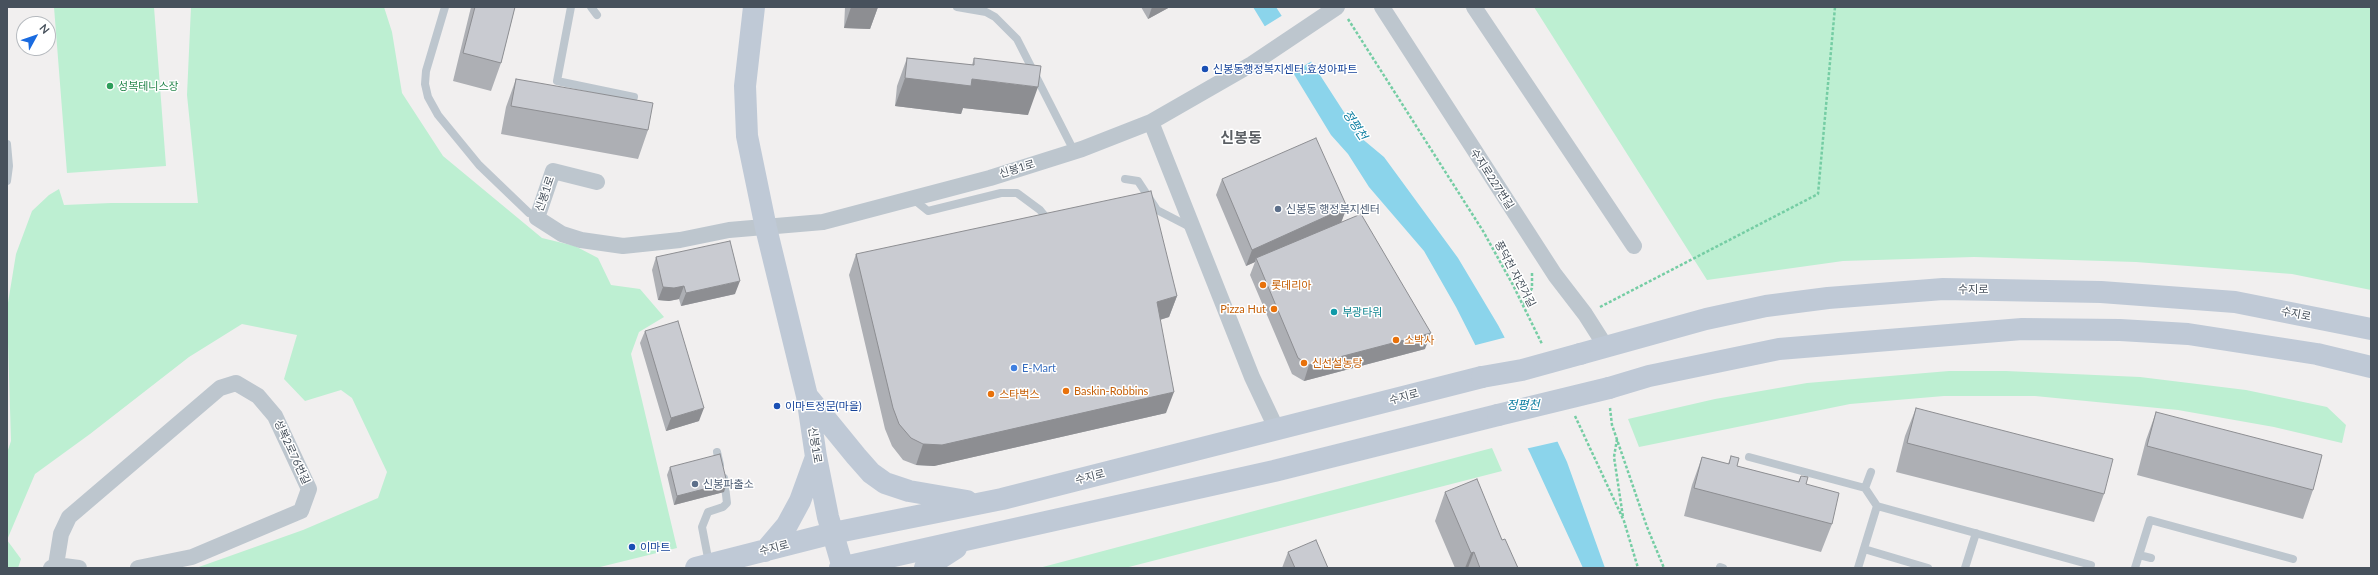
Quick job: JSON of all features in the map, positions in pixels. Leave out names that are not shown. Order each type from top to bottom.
[{"type":"main road","name":"신봉1로","points":[[754,7],[746,61],[745,110],[754,176],[807,396],[816,457],[842,568]]},
{"type":"main road","name":"수지로","points":[[703,566],[833,533],[978,503],[1276,430],[1482,376],[1522,370],[1706,319],[1766,306],[1828,298],[1944,289],[2100,292],[2235,302],[2371,329]]},
{"type":"main road","points":[[842,568],[1274,471],[1609,388],[1649,376],[1779,349],[2022,329],[2120,330],[2188,334],[2317,354],[2371,367]]},
{"type":"main road","points":[[807,396],[856,456],[871,472],[885,483],[909,491],[978,503]]},
{"type":"main road","points":[[765,550],[787,524],[800,501],[816,457]]},
{"type":"main road","points":[[925,568],[970,539]]},
{"type":"street","name":"수지로227번길","points":[[1382,7],[1555,275],[1585,314],[1606,347]]},
{"type":"street","points":[[1474,7],[1634,246]]},
{"type":"street","name":"신봉1로","points":[[597,182],[554,171],[537,218],[562,234],[581,240],[623,246],[680,240],[729,230],[823,222],[913,199],[1074,151],[1150,122],[1252,64],[1341,10]]},
{"type":"street","points":[[1150,122],[1252,377],[1276,430]]},
{"type":"street","name":"성복2로76번길","points":[[79,568],[54,567],[61,534],[69,517],[220,388],[236,383],[258,396],[275,416],[309,489],[301,511],[192,557],[138,568]]},
{"type":"lane","points":[[445,7],[426,71],[425,84],[428,97],[438,115],[479,165],[529,213]]},
{"type":"lane","points":[[571,7],[557,81],[634,97]]},
{"type":"lane","points":[[591,7],[597,15]]},
{"type":"lane","points":[[957,7],[973,9],[995,17],[1017,39],[1074,151]]},
{"type":"lane","points":[[7,144],[9,166],[7,181]]},
{"type":"lane","points":[[1125,179],[1138,181],[1156,210],[1175,218],[1194,229]]},
{"type":"lane","points":[[913,199],[928,211],[1001,193],[1017,193],[1040,210],[1049,221]]},
{"type":"lane","points":[[703,566],[702,527],[705,516],[708,512],[723,507],[727,503],[725,480],[716,452]]},
{"type":"lane","points":[[1749,457],[1865,488],[1877,506],[2091,565]]},
{"type":"lane","points":[[1865,488],[1871,472]]},
{"type":"lane","points":[[1858,568],[1877,506]]},
{"type":"lane","points":[[2135,568],[2150,520],[2293,559]]},
{"type":"lane","points":[[1965,568],[1976,533]]},
{"type":"lane","points":[[1864,549],[1928,568]]},
{"type":"lane","points":[[2138,555],[2151,558]]},
{"type":"path","points":[[1585,314],[1818,194],[1835,7]]},
{"type":"path","name":"풍덕천 자전거길","points":[[1341,10],[1483,231],[1514,285],[1543,346]]},
{"type":"path","points":[[1609,388],[1612,425],[1647,527],[1664,568]]},
{"type":"path","points":[[1572,410],[1624,521]]},
{"type":"path","points":[[1617,438],[1614,457],[1624,521],[1638,568]]},
{"type":"green space","name":"성복테니스장","points":[[54,7],[154,7],[166,166],[67,173],[56,16],[55,16]]},
{"type":"green space","points":[[191,7],[384,7],[392,32],[402,93],[443,156],[542,238],[575,246],[598,258],[611,285],[640,289],[664,317],[639,332],[631,354],[677,548],[596,568],[196,568],[303,530],[378,498],[387,472],[352,398],[341,390],[305,401],[284,379],[297,335],[242,324],[189,357],[90,434],[35,474],[7,540],[7,453],[11,441],[7,309],[16,254],[32,211],[49,195],[59,189],[64,205],[111,203],[198,203],[187,95]]},
{"type":"green space","points":[[1534,7],[2371,7],[2371,290],[2292,274],[2136,262],[1974,257],[1843,261],[1707,280]]},
{"type":"green space","points":[[1949,371],[2006,371],[2140,377],[2246,390],[2327,407],[2346,425],[2342,443],[2274,427],[2178,410],[2035,396],[1944,396],[1850,404],[1639,447],[1628,419],[1715,399],[1807,383]]},
{"type":"green space","points":[[1492,448],[1502,471],[1125,568],[1039,568]]},
{"type":"green space","points":[[7,540],[21,559],[18,568],[7,568]]},
{"type":"water","name":"정평천","points":[[1253,7],[1276,7],[1360,137],[1384,157],[1458,258],[1498,325],[1540,404],[1567,462],[1605,568],[1583,568],[1530,453],[1456,307],[1424,251],[1369,187],[1348,154],[1331,135]]},
{"type":"pier","points":[[1283,15],[1312,61],[1290,74],[1262,28]]},
{"type":"pier","points":[[1507,337],[1542,403],[1560,441],[1525,449],[1472,346]]},
{"type":"building","points":[[475,7],[515,7],[501,63],[463,53]]},
{"type":"building","points":[[907,58],[974,65],[974,58],[1041,66],[1038,87],[972,79],[971,86],[905,78]]},
{"type":"building","points":[[516,79],[653,103],[648,130],[511,106]]},
{"type":"building","name":"신봉동 행정복지센터","points":[[1316,138],[1347,207],[1252,250],[1222,179]]},
{"type":"building","name":"E-Mart","points":[[1151,191],[1177,296],[1157,302],[1174,392],[942,445],[923,444],[911,438],[899,424],[893,408],[856,254]]},
{"type":"building","name":"부광타워","points":[[1361,214],[1431,333],[1309,365],[1298,358],[1256,258]]},
{"type":"building","points":[[730,241],[740,281],[686,293],[684,286],[674,288],[663,287],[656,257]]},
{"type":"building","points":[[678,321],[704,408],[671,418],[645,331]]},
{"type":"building","points":[[1916,408],[2113,459],[2104,494],[1907,443]]},
{"type":"building","points":[[2156,412],[2322,455],[2313,490],[2147,446]]},
{"type":"building","name":"신봉파출소","points":[[720,454],[727,483],[677,496],[670,467]]},
{"type":"building","points":[[1731,456],[1739,458],[1737,466],[1799,482],[1801,476],[1808,477],[1806,484],[1839,493],[1832,524],[1694,488],[1702,457],[1729,464]]},
{"type":"building","points":[[1477,479],[1502,540],[1505,539],[1518,568],[1480,568],[1474,552],[1471,553],[1445,492]]},
{"type":"building","points":[[1316,540],[1328,568],[1295,568],[1288,552]]},
{"type":"place","name":"신봉동행정복지센터.효성아파트","points":[[1205,69]]},
{"type":"place","name":"성복테니스장","points":[[110,86]]},
{"type":"place","name":"신봉동 행정복지센터","points":[[1278,209]]},
{"type":"place","name":"롯데리아","points":[[1263,285]]},
{"type":"place","name":"Pizza Hut","points":[[1274,309]]},
{"type":"place","name":"부광타워","points":[[1334,312]]},
{"type":"place","name":"소박사","points":[[1396,340]]},
{"type":"place","name":"신선설농탕","points":[[1304,363]]},
{"type":"place","name":"E-Mart","points":[[1014,368]]},
{"type":"place","name":"Baskin-Robbins","points":[[1066,391]]},
{"type":"place","name":"스타벅스","points":[[991,394]]},
{"type":"place","name":"이마트정문(마을)","points":[[777,406]]},
{"type":"place","name":"신봉파출소","points":[[695,484]]},
{"type":"place","name":"이마트","points":[[632,547]]},
{"type":"district","name":"신봉동","points":[[1241,138]]}]
